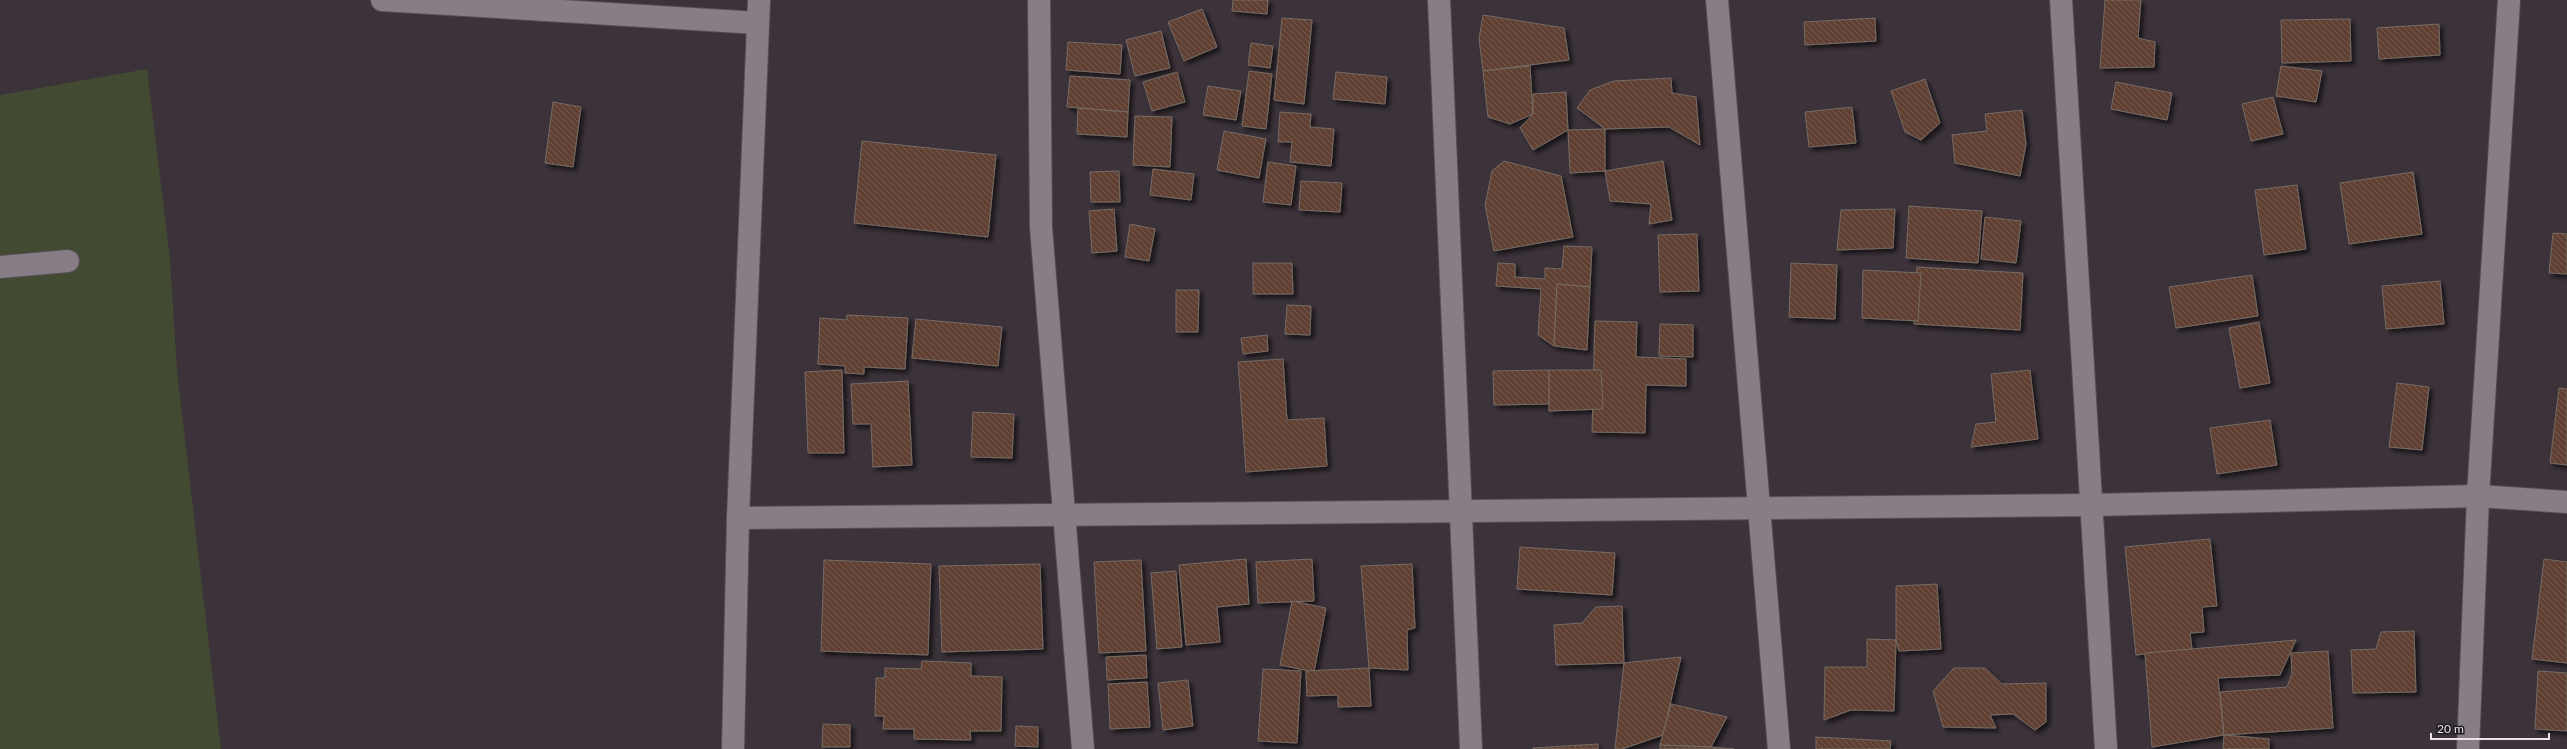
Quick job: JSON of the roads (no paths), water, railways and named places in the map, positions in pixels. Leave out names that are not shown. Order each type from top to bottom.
[{"type":"street","points":[[382,0],[758,23]]},
{"type":"street","points":[[733,749],[738,518],[759,0]]},
{"type":"street","points":[[1039,0],[1041,227],[1083,749]]},
{"type":"street","points":[[1439,0],[1471,749]]},
{"type":"street","points":[[1717,0],[1761,509],[1779,749]]},
{"type":"street","points":[[2061,0],[2093,505],[2106,749]]},
{"type":"street","points":[[2468,749],[2478,496],[2509,0]]},
{"type":"street","points":[[0,267],[68,261]]},
{"type":"street","points":[[738,518],[2093,505],[2478,496],[2567,502]]}]
